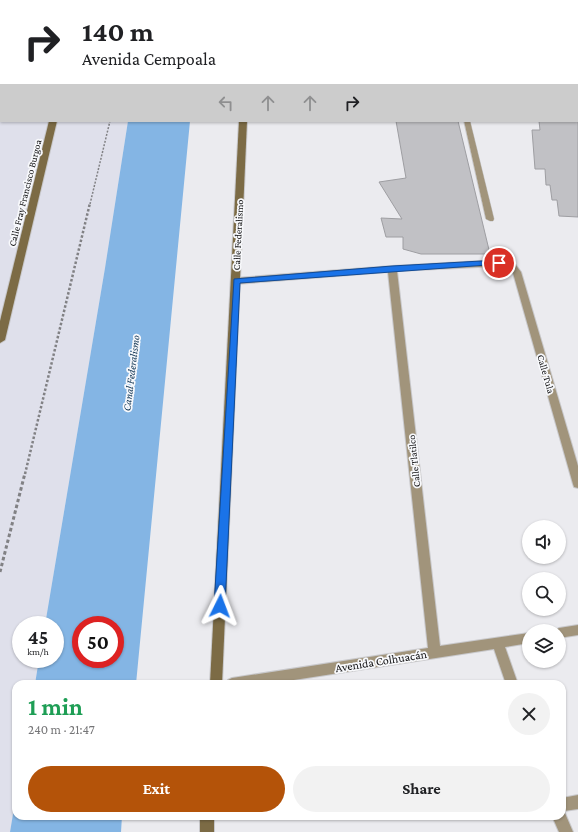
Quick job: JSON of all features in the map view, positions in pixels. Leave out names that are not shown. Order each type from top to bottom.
[{"type":"main road","name":"Calle Fray Francisco Burgoa","points":[[0,340],[53,122]]},
{"type":"main road","name":"Calle Federalismo","points":[[216,680],[244,122]]},
{"type":"main road","points":[[207,820],[207,832]]},
{"type":"street","name":"Calle Tula","points":[[392,269],[499,263],[512,266],[516,272],[578,484]]},
{"type":"street","points":[[236,281],[392,269]]},
{"type":"street","name":"Calle Tlatilco","points":[[392,269],[435,652]]},
{"type":"street","points":[[566,632],[578,630]]},
{"type":"street","name":"Avenida Colhuacán","points":[[257,680],[522,639]]},
{"type":"street","points":[[498,643],[511,680]]},
{"type":"street","points":[[566,804],[578,802]]},
{"type":"street","points":[[561,820],[566,832]]},
{"type":"lane","points":[[467,122],[490,219]]},
{"type":"path","points":[[0,572],[60,335],[110,122]]},
{"type":"shaded area","points":[[0,122],[128,122],[47,616],[12,616],[12,668],[38,668],[36,680],[12,680],[12,820],[10,832],[0,832]]},
{"type":"water","name":"Canal Federalismo","points":[[128,122],[190,122],[136,680],[36,680],[38,668],[64,668],[64,616],[47,616]]},
{"type":"water","points":[[12,820],[122,820],[121,832],[10,832]]},
{"type":"building","points":[[396,122],[458,122],[490,254],[421,254],[403,249],[403,237],[386,237],[381,218],[402,219],[379,182],[406,178]]},
{"type":"building","points":[[539,122],[578,122],[578,217],[559,216],[557,200],[552,200],[550,185],[546,185],[545,169],[535,169],[532,130],[540,130]]},
{"type":"route","points":[[220,606],[236,281],[392,269],[499,263]]}]
